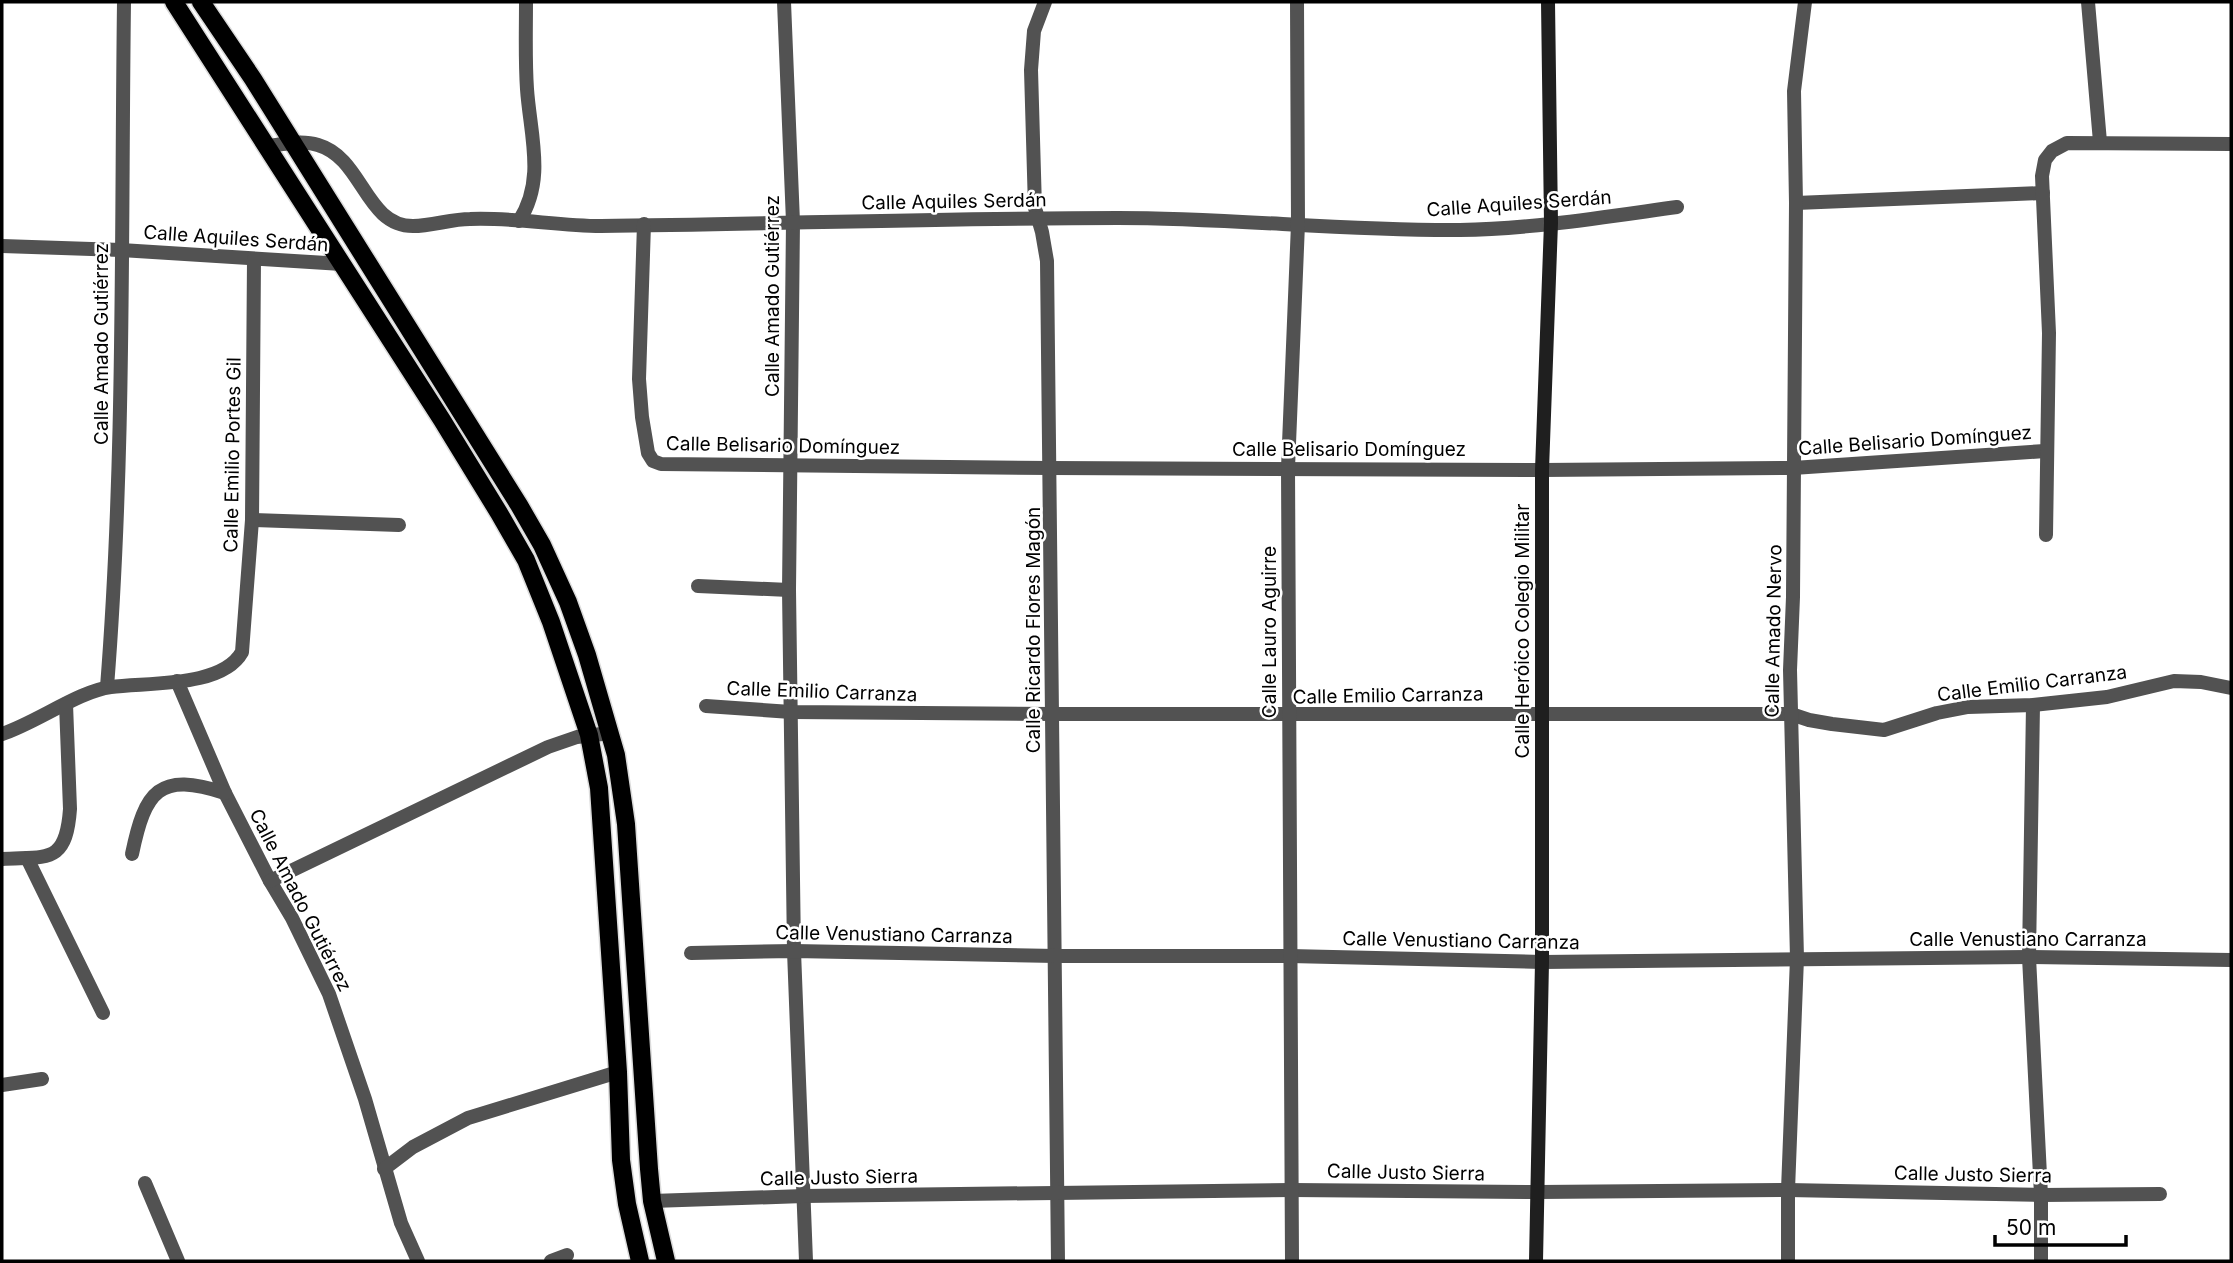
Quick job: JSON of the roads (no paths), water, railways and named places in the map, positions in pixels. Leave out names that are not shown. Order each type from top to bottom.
[{"type":"main road","points":[[174,2],[442,420],[526,560],[551,622],[589,735],[596,765],[603,825],[621,1160],[627,1204],[640,1261]]},
{"type":"main road","points":[[201,2],[293,143],[512,493],[542,545],[572,613],[610,733],[623,792],[652,1201],[666,1261]]},
{"type":"main road","name":"Calle Heróico Colegio Militar","points":[[1536,1261],[1542,962],[1542,470],[1551,223],[1548,2]]},
{"type":"street","name":"Calle Amado Gutiérrez","points":[[107,687],[117,542],[124,2]]},
{"type":"street","points":[[519,221],[531,199],[535,164],[526,79],[526,2]]},
{"type":"street","name":"Calle Amado Gutiérrez","points":[[784,2],[793,222],[789,590],[794,951],[806,1261]]},
{"type":"street","name":"Calle Ricardo Flores Magón","points":[[1045,2],[1034,31],[1031,49],[1034,190],[1047,261],[1058,1261]]},
{"type":"street","name":"Calle Lauro Aguirre","points":[[1292,1261],[1287,468],[1297,223],[1297,2]]},
{"type":"street","name":"Calle Amado Nervo","points":[[1788,1261],[1788,1190],[1797,958],[1791,714],[1796,203],[1794,91],[1805,2]]},
{"type":"street","points":[[2088,2],[2099,142]]},
{"type":"street","points":[[2046,535],[2045,451],[2049,333],[2043,193],[2045,160],[2052,151],[2067,143],[2231,144]]},
{"type":"street","name":"Calle Aquiles Serdán","points":[[267,146],[316,144],[338,155],[391,222],[414,226],[467,219],[585,226],[1124,218],[1464,230],[1551,223],[1677,207]]},
{"type":"street","points":[[1796,203],[2043,193]]},
{"type":"street","name":"Calle Belisario Domínguez","points":[[644,224],[639,379],[645,440],[653,461],[670,465],[1542,470],[1793,468],[2045,451]]},
{"type":"street","name":"Calle Aquiles Serdán","points":[[2,246],[121,250],[342,264]]},
{"type":"street","name":"Calle Emilio Portes Gil","points":[[177,681],[214,674],[237,662],[242,652],[253,520],[254,259]]},
{"type":"street","points":[[253,520],[399,525]]},
{"type":"street","points":[[698,586],[789,590]]},
{"type":"street","name":"Calle Amado Gutiérrez","points":[[177,681],[225,793],[329,994],[365,1099],[401,1223],[418,1261]]},
{"type":"street","points":[[2,734],[30,724],[107,687],[177,681]]},
{"type":"street","name":"Calle Emilio Carranza","points":[[706,706],[791,712],[1289,716],[1791,714],[1832,724],[1884,730],[1947,711],[2000,704],[2033,705],[2107,697],[2174,681],[2201,682],[2231,688]]},
{"type":"street","points":[[2,859],[49,856],[63,844],[67,834],[70,782],[66,705]]},
{"type":"street","points":[[2033,705],[2029,957],[2041,1195],[2041,1261]]},
{"type":"street","points":[[270,881],[527,756],[565,741],[610,733]]},
{"type":"street","points":[[132,854],[141,815],[158,792],[171,784],[184,782],[225,793]]},
{"type":"street","points":[[27,858],[103,1013]]},
{"type":"street","name":"Calle Venustiano Carranza","points":[[691,953],[794,951],[1056,956],[1290,956],[1542,962],[2029,957],[2231,960]]},
{"type":"street","points":[[384,1169],[421,1142],[468,1118],[618,1072]]},
{"type":"street","points":[[2,1085],[42,1079]]},
{"type":"street","points":[[145,1183],[178,1261]]},
{"type":"street","name":"Calle Justo Sierra","points":[[652,1201],[804,1196],[1292,1190],[1788,1190],[2041,1195],[2160,1194]]},
{"type":"street","points":[[551,1261],[567,1255]]}]
